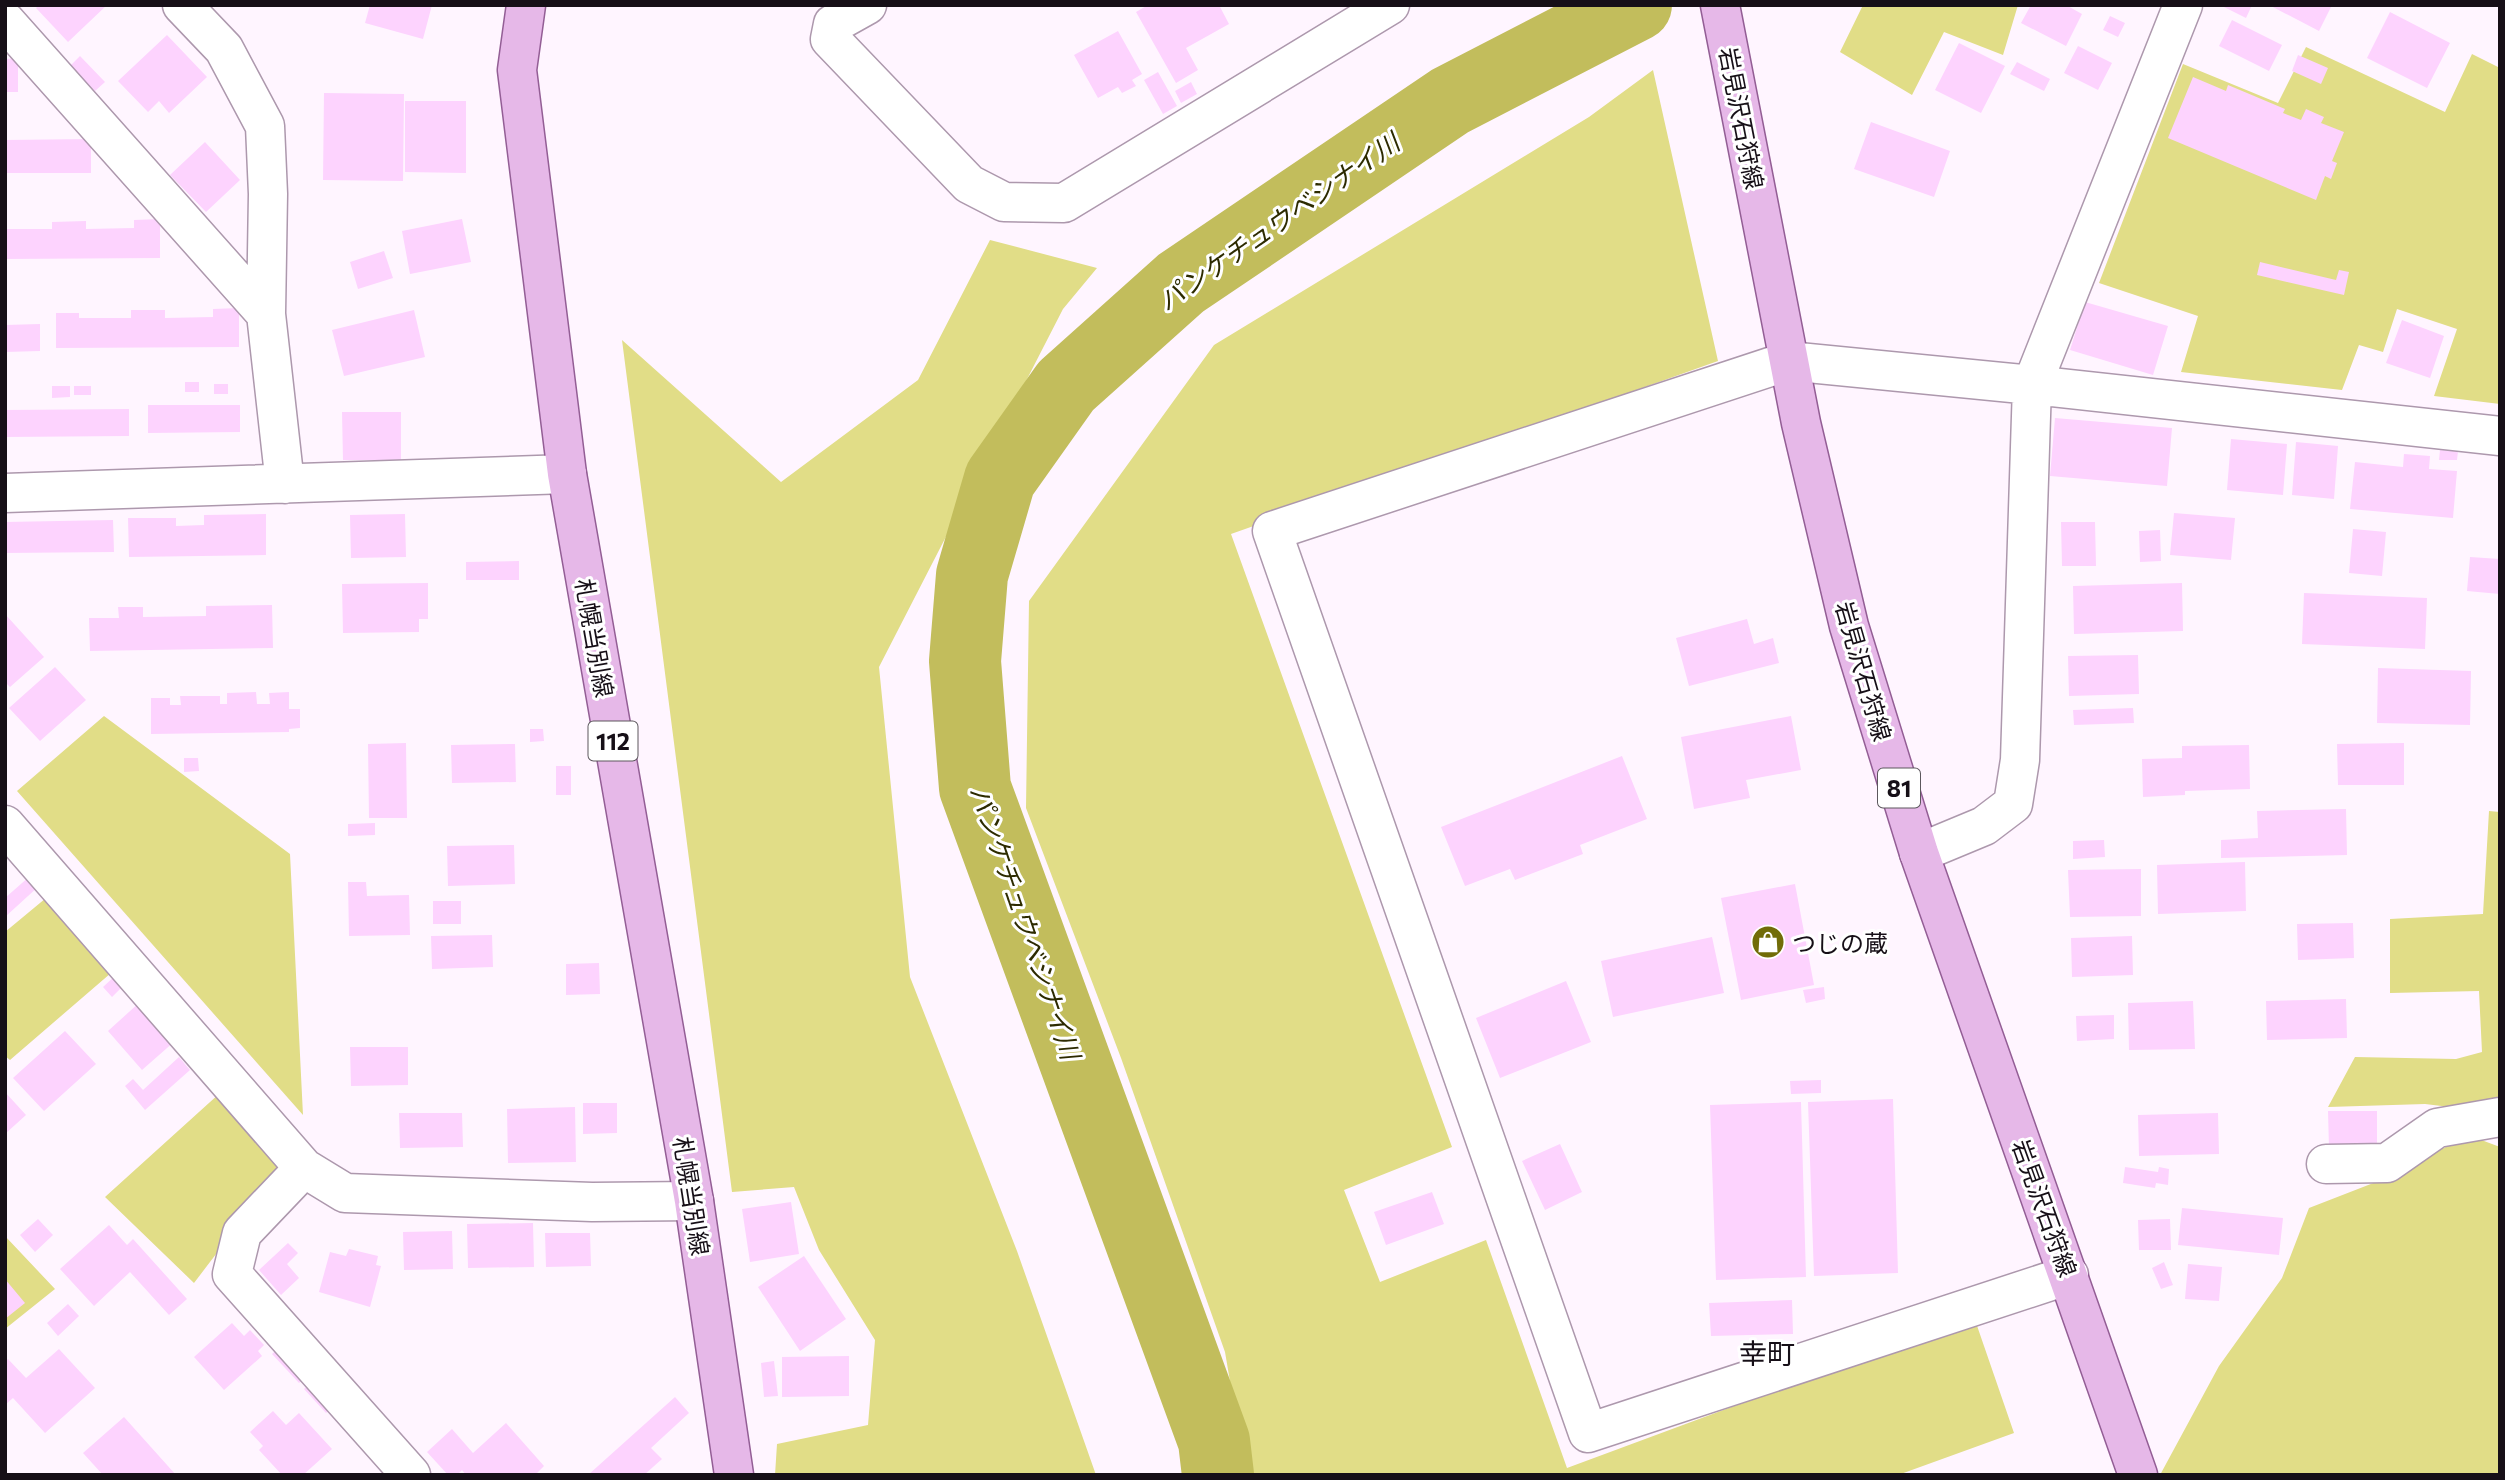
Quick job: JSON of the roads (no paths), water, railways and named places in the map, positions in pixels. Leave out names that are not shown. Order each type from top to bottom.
[{"type":"main road","name":"札幌当別線","points":[[526,5],[517,70],[567,474],[694,1201],[734,1475]]},
{"type":"main road","name":"岩見沢石狩線","points":[[1720,5],[1788,361],[1849,626],[1919,853],[2138,1475]]},
{"type":"street","points":[[182,5],[224,48],[265,126],[268,194],[266,314],[285,484]]},
{"type":"street","points":[[867,5],[834,24],[830,39],[969,184],[1004,202],[1064,203],[1390,5]]},
{"type":"street","points":[[1919,853],[1984,826],[2013,804],[2020,760],[2032,385],[2183,5]]},
{"type":"street","points":[[5,21],[266,314]]},
{"type":"street","points":[[2069,1275],[1588,1433],[1272,531],[1788,361],[2500,436]]},
{"type":"street","points":[[5,493],[567,474]]},
{"type":"street","points":[[5,825],[304,1168],[345,1193],[592,1202],[694,1201]]},
{"type":"street","points":[[2326,1164],[2387,1163],[2437,1128],[2500,1117]]},
{"type":"street","points":[[304,1168],[242,1233],[232,1274],[411,1475]]},
{"type":"waterway","name":"パンケチュウベシナイ川","points":[[1218,1475],[1214,1441],[975,788],[965,661],[972,575],[1000,479],[1066,386],[1181,283],[1450,101],[1636,5]]},
{"type":"place","name":"つじの蔵","points":[[1768,942]]},
{"type":"district","name":"幸町","points":[[1767,1353]]}]
